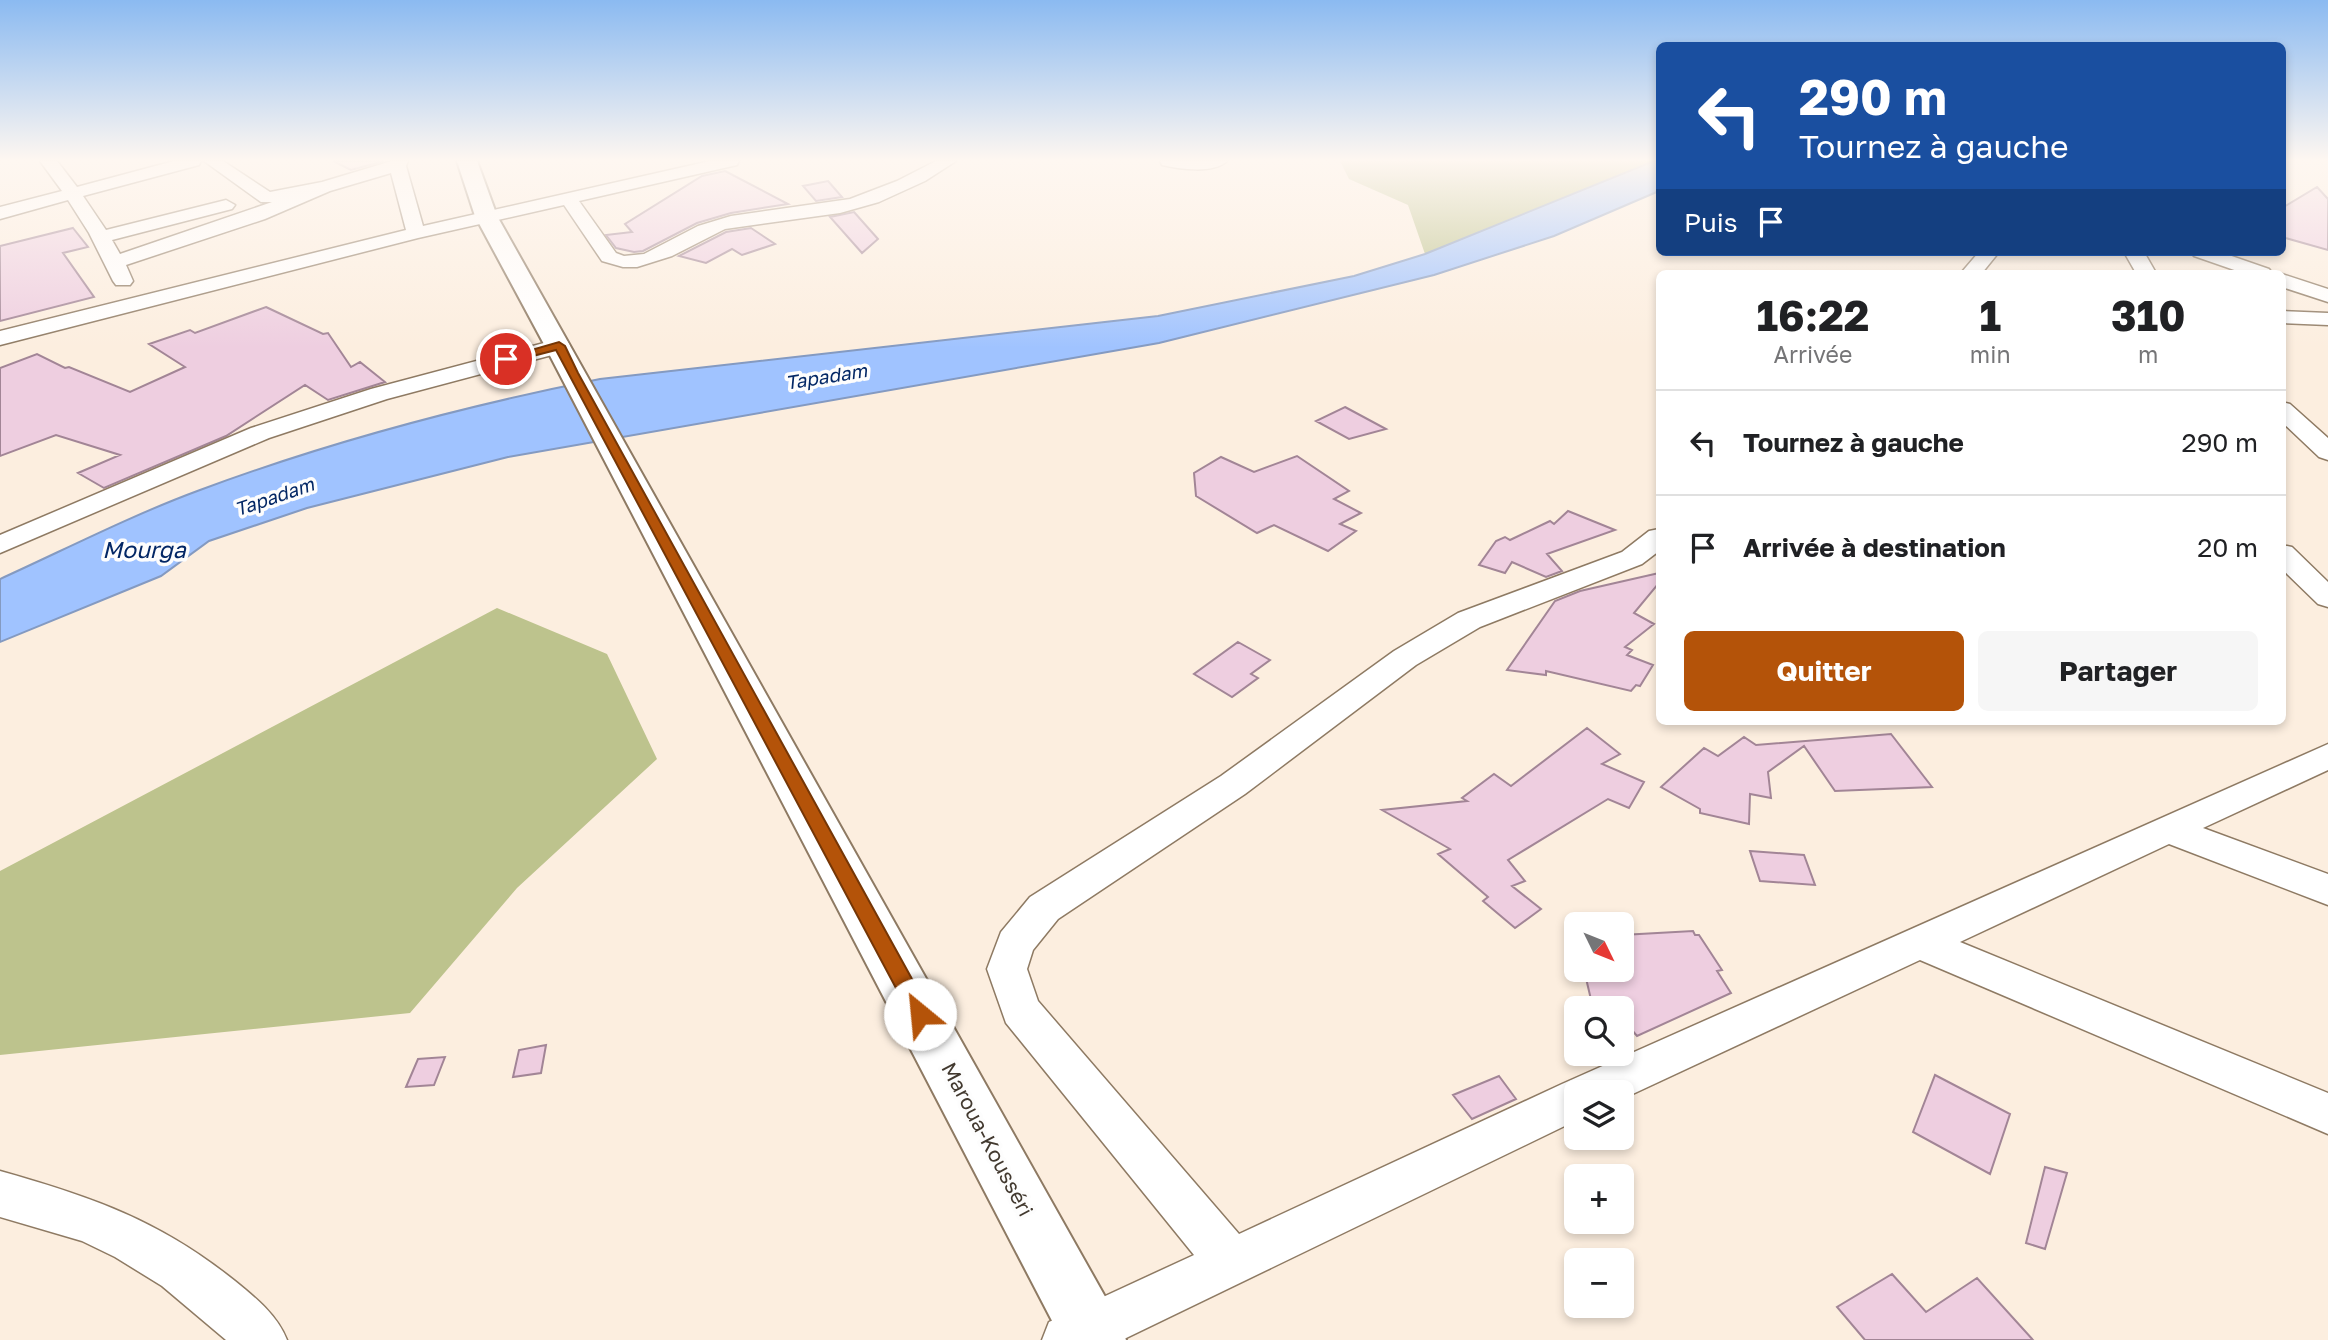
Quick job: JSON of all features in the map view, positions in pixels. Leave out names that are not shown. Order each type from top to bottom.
[{"type":"highway","name":"Maroua-Kousséri","points":[[490,224],[559,346],[1084,1336]]},
{"type":"street","points":[[92,224],[115,262],[133,304]]},
{"type":"street","points":[[100,237],[153,224]]},
{"type":"street","points":[[115,262],[232,224]]},
{"type":"street","points":[[414,224],[416,233]]},
{"type":"street","points":[[0,338],[455,224]]},
{"type":"street","points":[[586,224],[609,257],[616,261],[638,261],[650,259],[695,233],[725,224]]},
{"type":"street","points":[[1974,270],[1986,256]]},
{"type":"street","points":[[2213,256],[2253,270]]},
{"type":"street","points":[[2286,281],[2328,296]]},
{"type":"street","points":[[2286,317],[2328,319]]},
{"type":"street","points":[[0,545],[272,429],[379,394],[559,346]]},
{"type":"street","points":[[2286,413],[2328,452]]},
{"type":"street","points":[[1230,1261],[1021,1010],[1007,969],[1015,943],[1044,908],[1233,785],[1405,658],[1469,620],[1632,558],[1656,539]]},
{"type":"street","points":[[2286,557],[2328,598]]},
{"type":"street","points":[[1617,1080],[2328,756]]},
{"type":"street","points":[[2167,830],[2328,890]]},
{"type":"street","points":[[1919,942],[2328,1114]]},
{"type":"street","points":[[1084,1336],[1230,1261],[1564,1104]]},
{"type":"street","points":[[0,1195],[84,1219],[155,1253],[228,1305],[262,1340]]},
{"type":"green space","points":[[1414,224],[1500,224],[1425,254]]},
{"type":"green space","points":[[497,608],[607,654],[657,759],[517,888],[410,1013],[0,1055],[0,871]]},
{"type":"water","name":"Mourga","points":[[1500,224],[1583,224],[1554,236],[1434,275],[1159,343],[508,457],[307,508],[209,541],[161,576],[0,642],[0,579],[175,500],[298,456],[448,413],[600,379],[1158,316],[1354,276],[1425,254]]},
{"type":"building","points":[[625,224],[696,224],[643,251],[634,252],[616,248],[606,235],[632,232]]},
{"type":"building","points":[[836,224],[864,224],[878,239],[862,253]]},
{"type":"building","points":[[2286,224],[2328,224],[2328,250],[2286,238]]},
{"type":"building","points":[[73,228],[88,247],[63,253],[94,297],[0,321],[0,246]]},
{"type":"building","points":[[751,228],[775,244],[742,255],[732,249],[706,263],[679,256],[726,232]]},
{"type":"building","points":[[266,307],[323,334],[328,333],[351,367],[360,362],[385,382],[328,400],[305,385],[226,436],[104,488],[78,473],[120,455],[56,435],[0,456],[0,368],[37,354],[65,368],[69,367],[130,392],[185,367],[149,344],[190,330],[195,333]]},
{"type":"building","points":[[1345,407],[1386,429],[1349,439],[1316,421]]},
{"type":"building","points":[[1297,456],[1349,491],[1334,499],[1361,513],[1340,524],[1356,531],[1328,551],[1274,525],[1257,533],[1196,496],[1194,473],[1221,457],[1254,472]]},
{"type":"building","points":[[1568,511],[1615,530],[1547,554],[1562,571],[1546,577],[1512,562],[1505,573],[1479,565],[1496,541],[1505,537],[1510,540],[1550,521],[1554,524]]},
{"type":"building","points":[[1656,574],[1656,587],[1634,613],[1654,624],[1625,647],[1632,650],[1627,655],[1653,665],[1640,686],[1636,685],[1631,691],[1546,671],[1546,675],[1507,670],[1555,601],[1580,591]]},
{"type":"building","points":[[1238,642],[1270,660],[1251,674],[1258,678],[1232,697],[1194,674]]},
{"type":"building","points":[[1587,728],[1620,754],[1602,764],[1644,782],[1629,808],[1608,799],[1508,860],[1525,881],[1512,886],[1541,909],[1515,928],[1483,901],[1488,897],[1438,854],[1450,849],[1382,810],[1467,801],[1462,798],[1494,774],[1511,786]]},
{"type":"building","points":[[1891,734],[1932,787],[1835,791],[1804,746],[1768,772],[1771,798],[1750,794],[1749,824],[1700,813],[1700,809],[1661,787],[1704,748],[1718,756],[1744,737],[1756,745]]},
{"type":"building","points":[[1750,851],[1804,855],[1815,885],[1760,881]]},
{"type":"building","points":[[1693,931],[1695,935],[1699,935],[1722,970],[1717,971],[1731,993],[1637,1036],[1634,1032],[1634,996],[1590,996],[1587,982],[1634,982],[1634,934]]},
{"type":"building","points":[[546,1045],[541,1073],[513,1077],[519,1050]]},
{"type":"building","points":[[445,1057],[434,1085],[406,1087],[418,1059]]},
{"type":"building","points":[[1935,1075],[2010,1114],[1990,1174],[1913,1132]]},
{"type":"building","points":[[1499,1076],[1516,1099],[1472,1119],[1453,1095]]},
{"type":"building","points":[[2045,1167],[2067,1173],[2045,1249],[2026,1243]]},
{"type":"building","points":[[1892,1274],[1926,1312],[1977,1278],[2033,1340],[1865,1340],[1837,1307]]},
{"type":"route","points":[[506,359],[559,346],[920,1014]]},
{"type":"water label","name":"Tapadam","points":[[826,376]]},
{"type":"water label","name":"Tapadam","points":[[274,496]]}]
